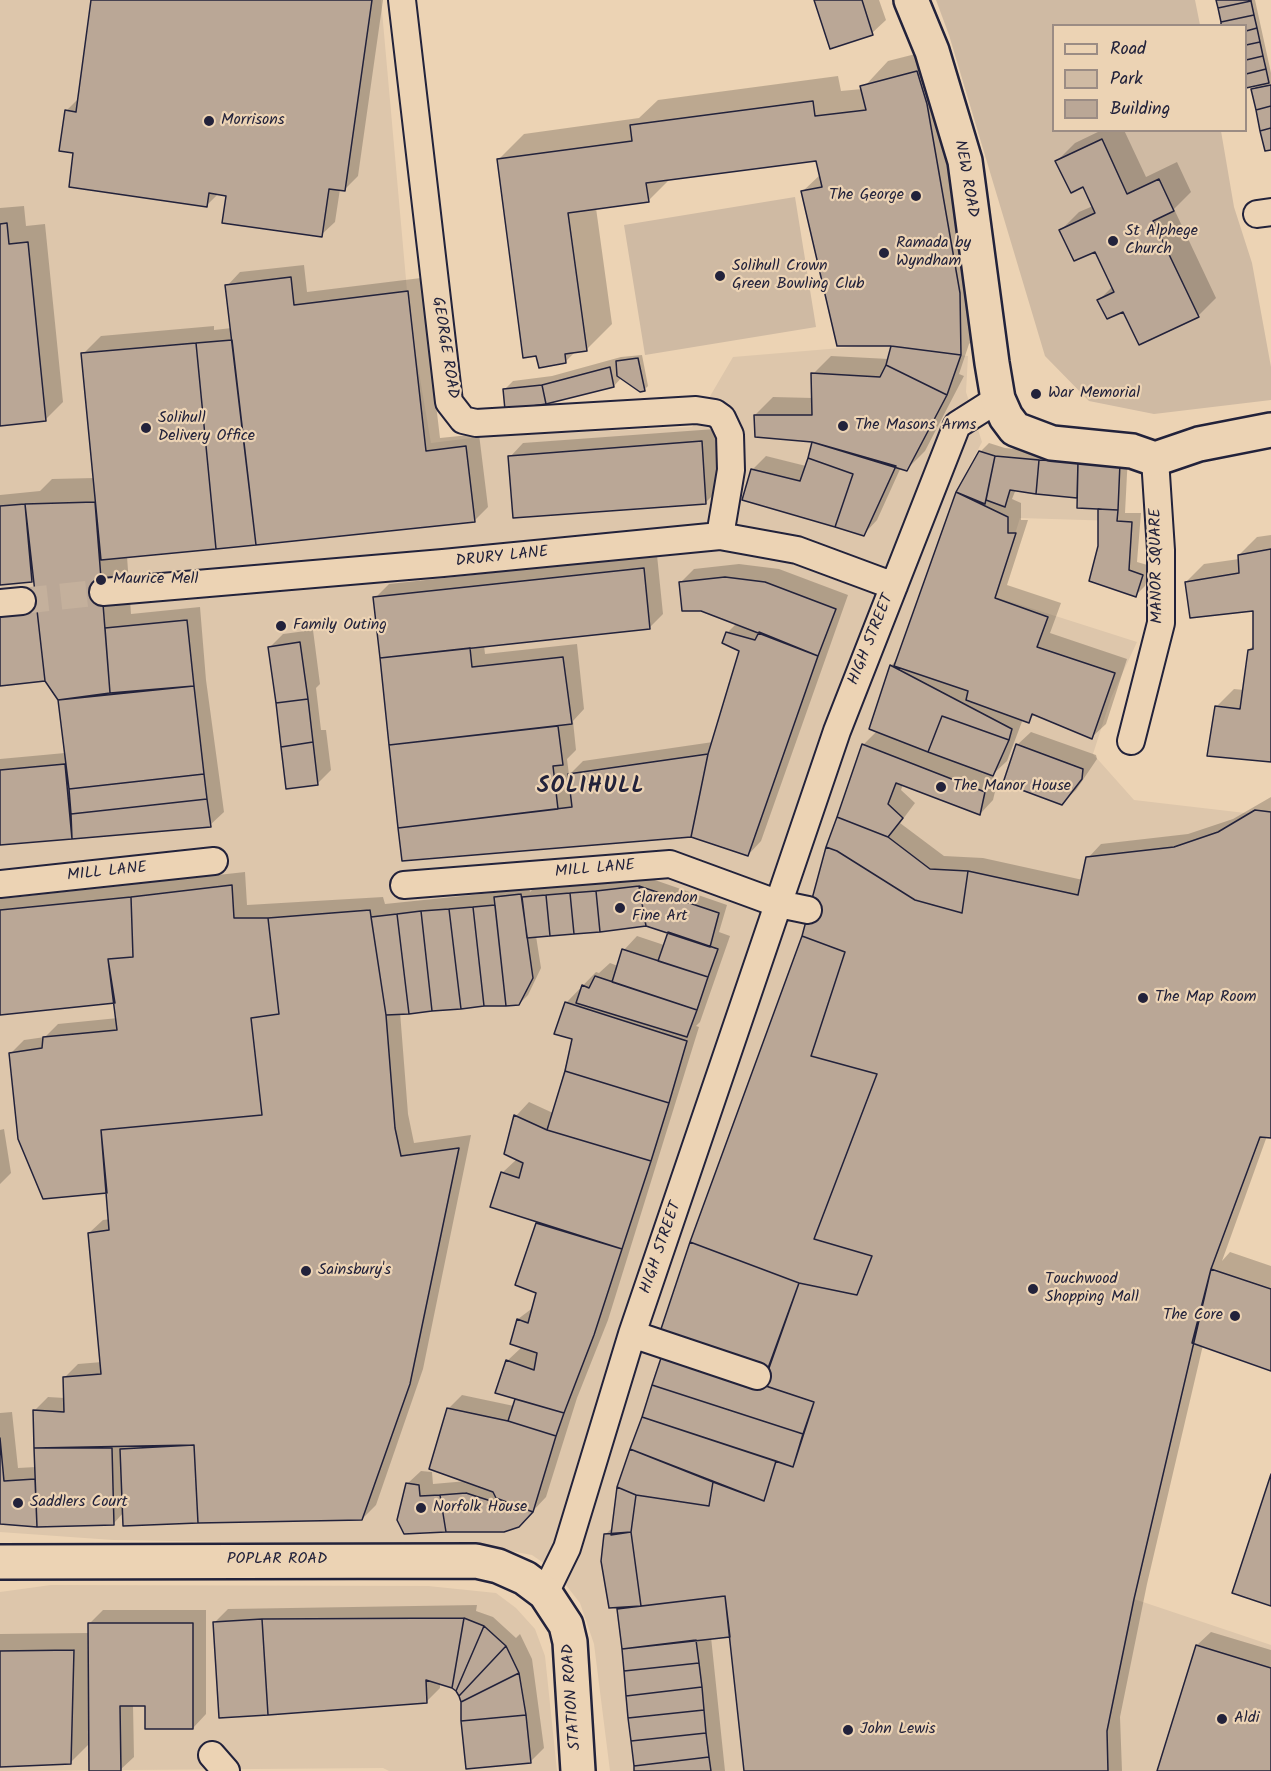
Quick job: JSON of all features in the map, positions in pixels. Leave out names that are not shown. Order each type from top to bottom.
[{"type":"street","name":"GEORGE ROAD","points":[[402,0],[449,402],[463,420],[476,423],[696,410],[715,412],[722,418],[730,435],[731,470],[720,536]]},
{"type":"street","name":"NEW ROAD","points":[[912,0],[932,51],[965,161],[998,399]]},
{"type":"street","points":[[998,399],[1006,417],[1015,429],[1041,439],[1052,443],[1132,451],[1155,459],[1199,444],[1271,430]]},
{"type":"street","name":"HIGH STREET","points":[[545,1593],[567,1548],[632,1334],[837,731],[957,425],[998,399]]},
{"type":"street","name":"MANOR SQUARE","points":[[1131,741],[1161,623],[1161,550],[1155,459]]},
{"type":"street","name":"DRURY LANE","points":[[103,592],[443,563],[720,536],[797,550],[894,586]]},
{"type":"street","name":"MILL LANE","points":[[0,884],[214,861]]},
{"type":"street","name":"MILL LANE","points":[[404,885],[670,864],[779,904]]},
{"type":"street","points":[[779,904],[808,910]]},
{"type":"street","points":[[632,1334],[757,1376]]},
{"type":"street","name":"POPLAR ROAD","points":[[0,1562],[476,1561],[510,1571],[545,1593]]},
{"type":"street","name":"STATION ROAD","points":[[545,1593],[566,1625],[570,1642],[578,1771]]},
{"type":"shaded area","points":[[0,0],[381,0],[409,313],[431,443],[479,437],[692,427],[733,357],[877,345],[968,356],[966,392],[982,442],[956,491],[979,451],[995,456],[1120,463],[1117,521],[1020,518],[996,597],[1137,642],[1111,698],[1093,754],[1134,800],[1271,816],[1271,1138],[1259,1137],[1211,1269],[1187,1362],[1134,1599],[1271,1645],[1271,1771],[610,1771],[594,1644],[580,1603],[555,1571],[532,1555],[483,1546],[113,1540],[0,1532]]},
{"type":"shaded area","points":[[51,1585],[428,1586],[496,1593],[516,1608],[535,1629],[545,1656],[557,1771],[389,1771],[383,1768],[0,1771],[0,1592]]},
{"type":"green space","points":[[936,0],[1195,0],[1200,24],[1052,24],[1052,132],[1221,132],[1234,207],[1252,263],[1271,367],[1271,400],[1154,414],[1089,401],[1045,356],[949,35]]},
{"type":"green space","name":"Solihull Crown Green Bowling Club","points":[[795,197],[816,327],[645,355],[624,225]]},
{"type":"building","name":"Morrisons","points":[[91,0],[372,0],[345,191],[329,189],[322,237],[222,223],[226,196],[209,193],[207,207],[69,187],[73,153],[59,151],[65,110],[76,112]]},
{"type":"building","points":[[814,0],[862,0],[873,35],[830,49]]},
{"type":"building","points":[[1216,0],[1251,0],[1251,1],[1218,8]]},
{"type":"building","points":[[1251,1],[1254,15],[1221,22],[1218,8]]},
{"type":"building","points":[[1254,15],[1257,28],[1247,31],[1247,24],[1221,24],[1221,22]]},
{"type":"building","points":[[1257,28],[1260,42],[1247,45],[1247,31]]},
{"type":"building","points":[[1260,42],[1263,56],[1247,60],[1247,45]]},
{"type":"building","points":[[1263,56],[1266,69],[1247,74],[1247,60]]},
{"type":"building","points":[[1266,69],[1269,83],[1247,88],[1247,74]]},
{"type":"building","name":"Ramada by Wyndham","points":[[917,71],[927,104],[960,293],[961,355],[891,346],[837,346],[801,191],[822,187],[816,161],[646,183],[649,202],[568,213],[587,351],[565,354],[566,363],[539,368],[536,356],[523,358],[497,159],[632,141],[630,125],[813,101],[815,116],[866,110],[860,86]]},
{"type":"building","points":[[1271,85],[1271,106],[1256,110],[1251,89]]},
{"type":"building","points":[[1271,106],[1271,128],[1260,131],[1256,110]]},
{"type":"building","points":[[1271,128],[1271,150],[1265,151],[1260,131]]},
{"type":"building","name":"St Alphege Church","points":[[1102,139],[1127,194],[1159,179],[1174,211],[1153,221],[1199,317],[1139,345],[1123,312],[1107,319],[1097,300],[1114,292],[1095,252],[1074,261],[1059,230],[1095,213],[1083,187],[1071,193],[1055,161]]},
{"type":"building","points":[[7,223],[9,244],[28,242],[46,421],[0,426],[0,224]]},
{"type":"building","points":[[291,277],[294,305],[408,291],[426,451],[466,446],[475,522],[256,545],[225,285]]},
{"type":"building","points":[[232,340],[256,545],[216,549],[196,343]]},
{"type":"building","name":"Solihull Delivery Office","points":[[196,343],[216,549],[101,560],[81,353]]},
{"type":"building","points":[[891,346],[961,355],[947,395],[886,365]]},
{"type":"building","points":[[638,358],[645,391],[640,392],[617,376],[616,361]]},
{"type":"building","name":"The Masons Arms","points":[[886,365],[947,395],[907,471],[812,442],[755,437],[754,415],[812,415],[811,373],[880,377]]},
{"type":"building","points":[[610,367],[614,387],[546,404],[542,385]]},
{"type":"building","points":[[542,385],[546,404],[505,410],[503,389]]},
{"type":"building","points":[[702,441],[706,504],[513,518],[508,456]]},
{"type":"building","points":[[812,442],[896,466],[864,536],[835,527],[853,474],[808,458]]},
{"type":"building","points":[[979,451],[995,456],[985,504],[956,492]]},
{"type":"building","points":[[995,456],[1039,460],[1036,494],[1010,490],[1005,507],[986,500]]},
{"type":"building","points":[[808,458],[853,474],[835,527],[742,500],[751,469],[800,481]]},
{"type":"building","points":[[1039,460],[1078,462],[1077,498],[1036,494]]},
{"type":"building","points":[[1078,462],[1120,463],[1118,510],[1077,508]]},
{"type":"building","points":[[956,492],[1008,517],[1008,533],[1016,533],[995,598],[1048,617],[1037,647],[1115,673],[1092,739],[1032,714],[1029,723],[966,700],[968,691],[894,666]]},
{"type":"building","points":[[95,502],[110,693],[58,700],[45,681],[25,504]]},
{"type":"building","points":[[25,504],[32,582],[0,585],[0,506]]},
{"type":"building","points":[[1098,509],[1118,510],[1117,521],[1132,522],[1129,570],[1143,575],[1136,597],[1089,581],[1098,546]]},
{"type":"building","points":[[1271,549],[1271,762],[1207,756],[1215,706],[1240,709],[1248,650],[1253,649],[1253,611],[1190,618],[1185,582],[1239,573],[1238,555]]},
{"type":"building","points":[[644,568],[650,629],[380,658],[373,597]]},
{"type":"building","points":[[725,577],[765,582],[836,609],[818,656],[701,611],[682,611],[679,582]]},
{"type":"building","points":[[37,610],[45,681],[0,686],[0,614]]},
{"type":"building","points":[[187,620],[194,686],[110,693],[105,628]]},
{"type":"building","points":[[726,632],[755,640],[759,632],[818,656],[748,856],[691,837],[708,754],[739,651],[722,643]]},
{"type":"building","points":[[300,642],[308,699],[276,703],[268,647]]},
{"type":"building","points":[[470,648],[472,667],[563,657],[572,724],[389,745],[380,658]]},
{"type":"building","points":[[890,665],[1012,729],[1009,740],[942,716],[928,752],[869,729]]},
{"type":"building","points":[[194,686],[204,774],[69,789],[58,700]]},
{"type":"building","points":[[308,699],[313,742],[281,747],[276,703]]},
{"type":"building","points":[[942,716],[1009,740],[993,776],[928,752]]},
{"type":"building","points":[[558,726],[563,765],[553,766],[558,809],[398,828],[389,745]]},
{"type":"building","points":[[313,742],[318,785],[286,789],[281,747]]},
{"type":"building","name":"The Manor House","points":[[862,744],[985,792],[980,815],[896,783],[888,804],[903,818],[888,837],[837,817]]},
{"type":"building","points":[[1016,744],[1083,769],[1082,779],[1062,805],[1003,783]]},
{"type":"building","points":[[708,754],[691,837],[402,861],[398,828],[572,807],[568,774]]},
{"type":"building","points":[[65,764],[72,839],[0,845],[0,770]]},
{"type":"building","points":[[204,774],[207,799],[71,814],[69,789]]},
{"type":"building","points":[[207,799],[211,827],[72,839],[71,814]]},
{"type":"building","name":"Touchwood Shopping Mall","points":[[1255,810],[1271,812],[1271,1138],[1260,1137],[1211,1269],[1134,1599],[1107,1731],[1108,1771],[744,1771],[725,1596],[641,1606],[631,1532],[636,1495],[709,1506],[713,1482],[764,1501],[776,1461],[793,1467],[814,1402],[763,1385],[799,1283],[857,1295],[872,1256],[814,1239],[877,1074],[811,1056],[845,952],[802,936],[826,847],[837,851],[915,900],[962,913],[968,871],[1078,895],[1086,857],[1174,847],[1218,832]]},
{"type":"building","points":[[837,817],[888,837],[930,869],[968,871],[962,913],[915,900],[837,851],[826,847]]},
{"type":"building","points":[[232,885],[234,918],[268,918],[279,1014],[251,1018],[262,1115],[101,1130],[107,1193],[43,1199],[18,1139],[9,1053],[42,1048],[43,1037],[117,1030],[108,959],[133,957],[131,897]]},
{"type":"building","points":[[639,886],[719,913],[710,947],[646,926]]},
{"type":"building","name":"Clarendon Fine Art","points":[[639,886],[646,926],[600,932],[596,891]]},
{"type":"building","points":[[596,891],[600,932],[574,934],[570,893]]},
{"type":"building","points":[[570,893],[574,934],[550,936],[546,895]]},
{"type":"building","points":[[521,894],[533,978],[519,1005],[506,1006],[494,897]]},
{"type":"building","points":[[546,895],[550,936],[527,938],[522,897]]},
{"type":"building","points":[[131,897],[133,957],[108,959],[115,1003],[0,1015],[0,910]]},
{"type":"building","points":[[495,905],[506,1006],[484,1006],[473,907]]},
{"type":"building","points":[[473,907],[484,1006],[461,1009],[449,909]]},
{"type":"building","points":[[449,909],[461,1009],[432,1011],[421,911]]},
{"type":"building","points":[[370,910],[386,1015],[395,1128],[401,1156],[459,1148],[410,1384],[362,1520],[198,1523],[194,1445],[34,1448],[33,1410],[64,1412],[63,1377],[101,1374],[88,1233],[109,1230],[101,1130],[262,1115],[251,1018],[279,1014],[268,918]]},
{"type":"building","points":[[421,911],[432,1011],[409,1014],[397,914]]},
{"type":"building","points":[[397,914],[409,1014],[386,1015],[371,917]]},
{"type":"building","points":[[668,932],[718,949],[708,977],[658,961]]},
{"type":"building","points":[[802,936],[845,952],[811,1056],[877,1074],[814,1239],[872,1256],[857,1295],[799,1283],[690,1242]]},
{"type":"building","points":[[622,949],[708,977],[697,1010],[612,982]]},
{"type":"building","points":[[595,976],[697,1010],[687,1037],[576,1003],[582,985],[589,988]]},
{"type":"building","points":[[565,1002],[687,1041],[669,1103],[565,1071],[572,1039],[554,1034]]},
{"type":"building","points":[[565,1071],[669,1103],[651,1161],[547,1130]]},
{"type":"building","points":[[514,1115],[547,1130],[651,1161],[622,1249],[490,1207],[501,1172],[519,1178],[523,1163],[504,1154]]},
{"type":"building","points":[[536,1223],[622,1249],[594,1335],[564,1413],[495,1393],[506,1360],[534,1370],[537,1353],[510,1344],[517,1319],[528,1323],[536,1293],[515,1285]]},
{"type":"building","points":[[690,1242],[799,1283],[767,1371],[660,1332]]},
{"type":"building","name":"The Core","points":[[1211,1269],[1271,1289],[1271,1371],[1192,1343]]},
{"type":"building","points":[[663,1352],[814,1402],[803,1434],[652,1385]]},
{"type":"building","points":[[652,1385],[803,1434],[793,1467],[642,1417]]},
{"type":"building","points":[[515,1399],[564,1413],[556,1436],[508,1421]]},
{"type":"building","points":[[447,1408],[508,1421],[556,1436],[533,1512],[496,1498],[493,1492],[429,1469]]},
{"type":"building","points":[[642,1417],[776,1461],[764,1501],[630,1449]]},
{"type":"building","name":"Saddlers Court","points":[[0,1438],[4,1481],[35,1479],[37,1527],[0,1524]]},
{"type":"building","points":[[194,1445],[198,1523],[123,1526],[120,1449]]},
{"type":"building","points":[[34,1448],[112,1448],[114,1525],[37,1527]]},
{"type":"building","points":[[630,1449],[713,1482],[709,1506],[636,1495],[617,1487]]},
{"type":"building","points":[[1271,1474],[1271,1606],[1232,1593]]},
{"type":"building","name":"Norfolk House","points":[[406,1483],[419,1485],[420,1496],[440,1495],[446,1532],[404,1534],[397,1520]]},
{"type":"building","points":[[617,1487],[636,1495],[631,1532],[611,1535]]},
{"type":"building","points":[[466,1493],[494,1502],[496,1498],[533,1512],[519,1527],[504,1532],[446,1532],[440,1495]]},
{"type":"building","points":[[631,1532],[641,1606],[609,1608],[601,1561],[604,1534]]},
{"type":"building","points":[[725,1596],[730,1637],[622,1649],[617,1609]]},
{"type":"building","points":[[464,1618],[484,1626],[456,1691],[452,1688]]},
{"type":"building","points":[[464,1618],[452,1688],[426,1680],[427,1703],[268,1715],[262,1619]]},
{"type":"building","points":[[262,1619],[268,1715],[219,1718],[213,1622]]},
{"type":"building","points":[[88,1623],[193,1623],[193,1729],[145,1729],[145,1706],[120,1706],[121,1771],[89,1771]]},
{"type":"building","points":[[484,1626],[506,1646],[459,1696],[456,1691]]},
{"type":"building","points":[[696,1640],[699,1663],[624,1671],[622,1649]]},
{"type":"building","name":"Aldi","points":[[1196,1645],[1271,1668],[1271,1771],[1157,1771]]},
{"type":"building","points":[[506,1646],[519,1673],[461,1702],[459,1696]]},
{"type":"building","points":[[74,1650],[71,1764],[0,1767],[0,1651]]},
{"type":"building","points":[[699,1663],[702,1687],[626,1696],[624,1671]]},
{"type":"building","points":[[519,1673],[526,1715],[461,1721],[461,1702]]},
{"type":"building","points":[[702,1687],[704,1710],[628,1718],[626,1696]]},
{"type":"building","points":[[704,1710],[706,1733],[631,1741],[628,1718]]},
{"type":"building","points":[[526,1715],[531,1763],[466,1769],[461,1721]]},
{"type":"building","points":[[706,1733],[709,1757],[634,1766],[631,1741]]},
{"type":"building","points":[[709,1757],[711,1771],[634,1771],[634,1766]]},
{"type":"tunnel","points":[[22,601],[103,592]]},
{"type":"place","name":"Morrisons","points":[[209,121]]},
{"type":"place","name":"The George","points":[[916,196]]},
{"type":"place","name":"St Alphege Church","points":[[1113,241]]},
{"type":"place","name":"Ramada by Wyndham","points":[[884,253]]},
{"type":"place","name":"Solihull Crown Green Bowling Club","points":[[720,276]]},
{"type":"place","name":"War Memorial","points":[[1036,394]]},
{"type":"place","name":"The Masons Arms","points":[[843,426]]},
{"type":"place","name":"Solihull Delivery Office","points":[[146,428]]},
{"type":"place","name":"Maurice Mell","points":[[101,580]]},
{"type":"place","name":"Family Outing","points":[[281,626]]},
{"type":"place","name":"The Manor House","points":[[941,787]]},
{"type":"place","name":"Clarendon Fine Art","points":[[620,908]]},
{"type":"place","name":"The Map Room","points":[[1143,998]]},
{"type":"place","name":"Sainsbury's","points":[[306,1271]]},
{"type":"place","name":"Touchwood Shopping Mall","points":[[1033,1289]]},
{"type":"place","name":"The Core","points":[[1235,1316]]},
{"type":"place","name":"Saddlers Court","points":[[18,1503]]},
{"type":"place","name":"Norfolk House","points":[[421,1508]]},
{"type":"place","name":"Aldi","points":[[1222,1719]]},
{"type":"place","name":"John Lewis","points":[[848,1730]]},
{"type":"district","name":"SOLIHULL","points":[[591,788]]}]
